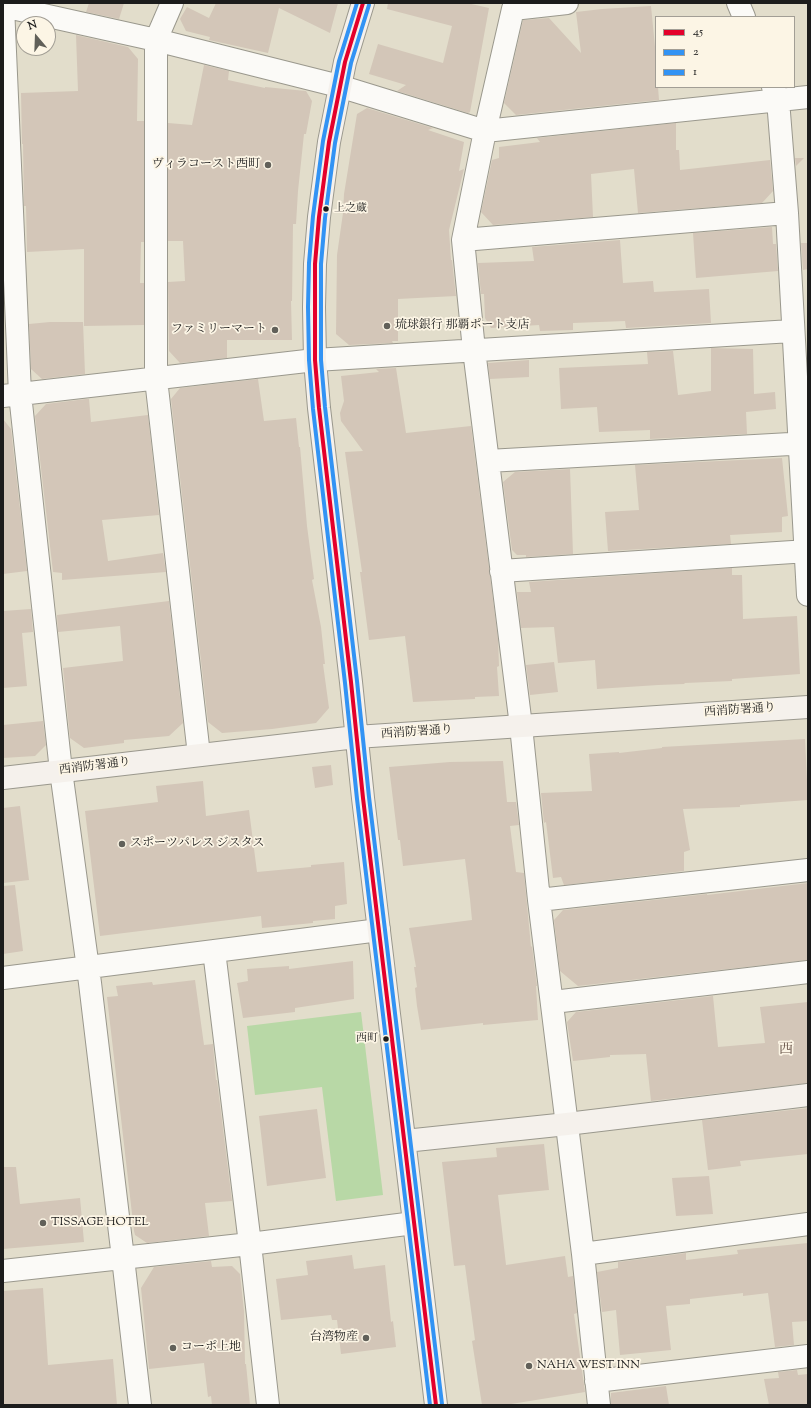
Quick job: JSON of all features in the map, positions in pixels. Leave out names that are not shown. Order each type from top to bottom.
[{"type":"main road","points":[[363,3],[339,86],[329,142],[318,224],[314,307],[315,360],[319,408],[356,737],[436,1405]]},
{"type":"main road","name":"西消防署通り","points":[[3,778],[356,737],[808,707]]},
{"type":"main road","points":[[405,1141],[567,1124],[808,1095]]},
{"type":"street","points":[[172,3],[156,40],[156,379],[199,755]]},
{"type":"street","points":[[567,3],[514,6],[485,131],[463,240],[474,350],[520,726],[539,900],[553,1002],[583,1254],[599,1405]]},
{"type":"street","points":[[738,3],[744,16]]},
{"type":"street","points":[[140,1405],[124,1258],[87,968],[11,395],[4,5],[156,40],[339,86],[485,131],[776,94],[808,97]]},
{"type":"street","points":[[776,94],[787,213],[792,331],[804,443],[808,595]]},
{"type":"street","points":[[463,240],[787,213]]},
{"type":"street","points":[[11,395],[315,360],[792,331]]},
{"type":"street","points":[[488,461],[804,443]]},
{"type":"street","points":[[501,571],[806,551]]},
{"type":"street","points":[[539,900],[808,870]]},
{"type":"street","points":[[3,978],[380,930]]},
{"type":"street","points":[[214,950],[268,1405]]},
{"type":"street","points":[[553,1002],[808,972]]},
{"type":"street","points":[[3,1271],[250,1244],[414,1223]]},
{"type":"street","points":[[583,1254],[808,1224]]},
{"type":"street","points":[[596,1381],[808,1356]]},
{"type":"green space","points":[[361,1012],[383,1195],[336,1201],[322,1087],[255,1095],[247,1026]]},
{"type":"building","points":[[89,3],[124,3],[119,19],[86,12]]},
{"type":"building","points":[[216,3],[338,3],[330,33],[279,8],[268,53],[209,40],[210,37],[186,31],[180,19],[187,7],[209,18]]},
{"type":"building","points":[[388,3],[467,3],[489,8],[470,112],[468,113],[397,91],[406,85],[369,74],[378,44],[443,63],[452,26],[387,9]]},
{"type":"building","points":[[651,6],[655,47],[655,88],[658,88],[659,100],[516,115],[504,103],[523,20],[549,18],[581,53],[576,12]]},
{"type":"building","points":[[76,35],[128,47],[138,59],[137,121],[144,121],[144,242],[141,242],[140,283],[144,283],[144,325],[84,326],[84,249],[27,252],[26,206],[24,206],[21,93],[78,91]]},
{"type":"building","points":[[204,65],[229,71],[228,80],[265,88],[306,91],[312,101],[306,134],[304,134],[296,224],[293,224],[291,301],[292,340],[227,340],[227,358],[180,363],[169,351],[168,282],[185,281],[183,241],[168,241],[168,123],[192,125]]},
{"type":"building","points":[[367,108],[433,128],[428,130],[464,142],[459,171],[464,169],[449,230],[456,296],[398,299],[398,341],[392,341],[393,343],[349,345],[336,334],[337,255],[344,194],[357,114]]},
{"type":"building","points":[[676,123],[676,150],[679,150],[680,170],[770,160],[773,191],[762,203],[638,213],[634,169],[591,174],[593,217],[493,225],[481,212],[492,160],[499,158],[499,147],[540,142],[537,138]]},
{"type":"building","points":[[795,158],[804,158],[796,166]]},
{"type":"building","points":[[772,227],[773,244],[776,244],[778,271],[696,278],[693,233]]},
{"type":"building","points":[[620,240],[623,283],[653,281],[654,292],[709,289],[711,323],[626,328],[625,321],[573,323],[573,330],[540,331],[539,325],[491,328],[485,318],[484,294],[481,294],[478,263],[534,261],[532,247]]},
{"type":"building","points":[[801,243],[808,243],[808,269],[803,270]]},
{"type":"building","points":[[50,322],[83,322],[85,374],[42,379],[31,369],[29,324]]},
{"type":"building","points":[[711,348],[753,349],[754,394],[775,392],[776,409],[746,412],[747,434],[650,439],[650,430],[599,432],[597,407],[561,409],[559,368],[648,364],[647,352],[673,351],[678,395],[711,391]]},
{"type":"building","points":[[529,360],[529,377],[490,379],[488,363]]},
{"type":"building","points":[[396,368],[406,433],[471,426],[498,639],[499,666],[497,667],[499,696],[475,697],[475,699],[413,702],[405,636],[369,640],[360,572],[362,572],[345,452],[363,451],[341,421],[340,413],[344,401],[341,376],[379,372],[376,369]]},
{"type":"building","points":[[258,379],[264,421],[296,418],[314,579],[312,580],[321,627],[325,664],[323,664],[329,708],[316,723],[272,729],[222,733],[208,722],[171,399],[180,388]]},
{"type":"building","points":[[89,399],[91,422],[148,415],[159,515],[102,520],[108,561],[163,553],[166,572],[62,580],[62,573],[53,572],[35,416],[46,404]]},
{"type":"building","points":[[3,419],[11,429],[27,571],[3,574]]},
{"type":"building","points":[[782,458],[788,516],[782,517],[782,532],[730,535],[731,544],[608,551],[605,512],[639,510],[635,465]]},
{"type":"building","points":[[570,469],[573,554],[526,557],[526,555],[517,555],[512,550],[503,482],[515,472]]},
{"type":"building","points":[[732,568],[732,575],[742,575],[743,619],[797,616],[800,674],[732,679],[732,681],[597,689],[595,660],[558,663],[554,627],[521,628],[517,592],[531,592],[529,582]]},
{"type":"building","points":[[169,601],[183,723],[169,736],[124,740],[124,743],[84,748],[70,738],[63,668],[123,661],[120,626],[58,632],[57,615]]},
{"type":"building","points":[[31,609],[33,632],[22,633],[27,686],[3,688],[3,611]]},
{"type":"building","points":[[554,662],[558,692],[530,695],[526,665]]},
{"type":"building","points":[[43,721],[46,745],[35,756],[3,758],[3,725]]},
{"type":"building","points":[[805,739],[808,800],[740,805],[740,807],[683,809],[690,850],[684,852],[684,871],[564,885],[561,877],[553,878],[546,822],[544,823],[541,793],[592,791],[589,754],[619,753],[662,747]]},
{"type":"building","points":[[503,761],[507,802],[516,802],[519,825],[510,826],[516,872],[524,873],[531,947],[532,946],[537,986],[538,1020],[483,1025],[483,1023],[421,1030],[415,988],[417,987],[414,967],[416,967],[409,928],[472,920],[470,899],[465,859],[403,866],[400,840],[398,840],[389,767],[450,762]]},
{"type":"building","points":[[331,765],[333,785],[315,788],[312,767]]},
{"type":"building","points":[[203,781],[206,816],[249,810],[257,872],[344,862],[347,904],[335,906],[335,919],[313,921],[313,923],[262,928],[261,916],[100,936],[85,811],[158,802],[156,786]]},
{"type":"building","points":[[20,806],[29,880],[3,883],[3,808]]},
{"type":"building","points":[[808,883],[808,960],[578,986],[560,971],[554,920],[563,910]]},
{"type":"building","points":[[15,885],[23,951],[3,954],[3,886]]},
{"type":"building","points":[[353,961],[354,999],[295,1008],[295,1012],[243,1018],[237,983],[248,981],[247,969],[289,966],[289,969]]},
{"type":"building","points":[[195,980],[204,1045],[213,1044],[216,1080],[232,1201],[205,1203],[209,1236],[147,1243],[135,1235],[134,1231],[107,997],[118,996],[116,986],[152,982],[153,985]]},
{"type":"building","points":[[713,996],[718,1047],[765,1043],[760,1007],[808,1002],[808,1083],[651,1101],[646,1054],[610,1055],[610,1057],[573,1061],[567,1022],[576,1012]]},
{"type":"building","points":[[808,1108],[808,1154],[740,1161],[741,1166],[708,1170],[702,1120]]},
{"type":"building","points":[[317,1109],[326,1178],[267,1186],[259,1116]]},
{"type":"building","points":[[544,1144],[549,1190],[498,1195],[506,1265],[565,1256],[568,1277],[573,1276],[577,1313],[574,1314],[585,1392],[505,1405],[482,1405],[472,1341],[475,1340],[465,1265],[454,1266],[442,1162],[497,1157],[496,1148]]},
{"type":"building","name":"TISSAGE HOTEL","points":[[3,1167],[16,1167],[20,1204],[80,1198],[84,1242],[3,1249]]},
{"type":"building","points":[[709,1176],[713,1214],[676,1216],[672,1178]]},
{"type":"building","points":[[808,1243],[808,1321],[792,1322],[794,1345],[775,1347],[768,1293],[743,1296],[743,1293],[690,1299],[690,1304],[666,1306],[671,1350],[620,1355],[616,1310],[602,1312],[597,1272],[618,1268],[618,1262],[686,1253],[686,1260],[738,1254],[737,1250]]},
{"type":"building","points":[[352,1255],[354,1269],[385,1265],[391,1322],[393,1321],[396,1347],[341,1354],[337,1320],[332,1320],[331,1315],[281,1320],[276,1279],[308,1275],[306,1261]]},
{"type":"building","points":[[211,1261],[212,1267],[232,1266],[240,1274],[244,1311],[245,1364],[250,1405],[212,1405],[211,1396],[208,1397],[204,1363],[149,1369],[141,1288],[154,1267]]},
{"type":"building","points":[[43,1288],[48,1365],[113,1359],[117,1405],[4,1405],[3,1291]]},
{"type":"building","points":[[797,1370],[798,1375],[808,1374],[808,1405],[769,1405],[764,1379],[779,1378],[778,1372]]},
{"type":"building","points":[[666,1386],[669,1405],[611,1405],[611,1393]]},
{"type":"transit line","name":"2","points":[[357,3],[339,61],[323,141],[313,216],[309,263],[309,360],[313,409],[357,799],[430,1405]]},
{"type":"transit line","name":"45","points":[[363,3],[345,62],[329,142],[319,217],[315,264],[315,360],[319,408],[363,798],[436,1405]]},
{"type":"transit line","name":"1","points":[[369,5],[351,63],[335,143],[325,218],[321,264],[321,360],[369,797],[442,1404]]},
{"type":"place","name":"ヴィラコースト西町","points":[[268,165]]},
{"type":"place","name":"上之蔵","points":[[326,209]]},
{"type":"place","name":"琉球銀行 那覇ポート支店","points":[[387,326]]},
{"type":"place","name":"ファミリーマート","points":[[275,330]]},
{"type":"place","name":"スポーツパレス ジスタス","points":[[122,844]]},
{"type":"place","name":"西町","points":[[386,1039]]},
{"type":"place","name":"TISSAGE HOTEL","points":[[43,1223]]},
{"type":"place","name":"台湾物産","points":[[366,1338]]},
{"type":"place","name":"コーポ上地","points":[[173,1348]]},
{"type":"place","name":"NAHA WEST INN","points":[[529,1366]]},
{"type":"district","name":"西","points":[[786,1051]]}]
